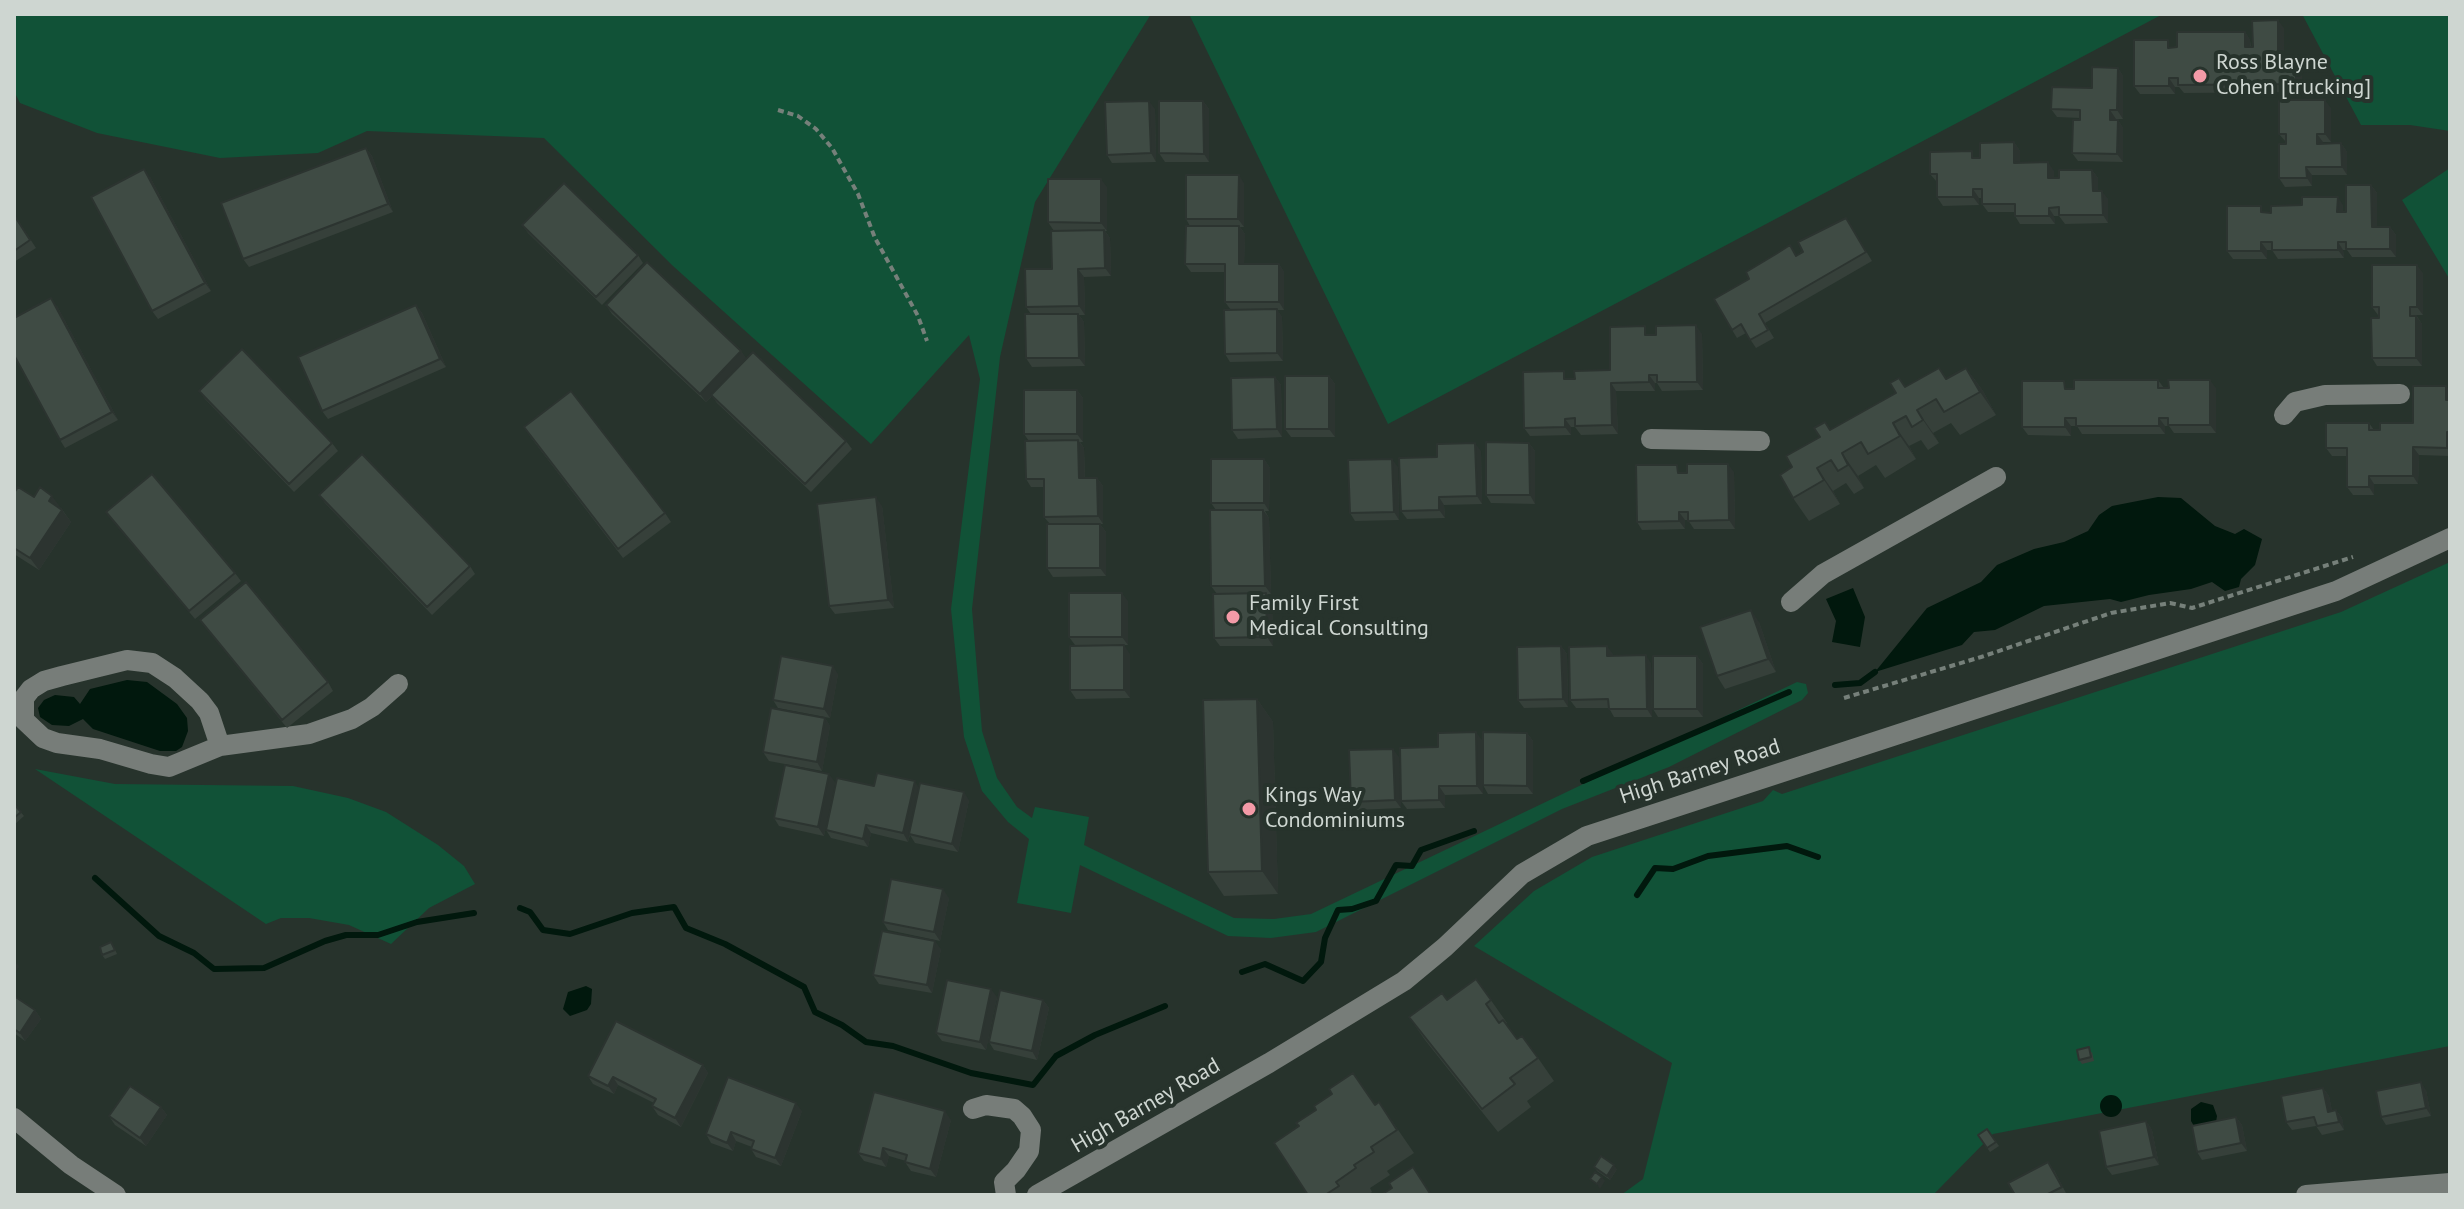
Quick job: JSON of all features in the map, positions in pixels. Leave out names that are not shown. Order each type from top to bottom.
[{"type":"street","points":[[2284,415],[2295,402],[2325,395],[2400,394]]},
{"type":"street","points":[[1651,439],[1760,441]]},
{"type":"street","points":[[1791,602],[1823,574],[1996,477]]},
{"type":"street","name":"High Barney Road","points":[[1037,1195],[1269,1063],[1404,981],[1522,874],[1587,836],[2336,591],[2450,538]]},
{"type":"street","points":[[220,746],[209,713],[200,701],[175,678],[152,663],[127,660],[62,676],[44,681],[24,698],[24,720],[43,738],[169,767],[220,746],[309,734],[352,719],[372,707],[398,684]]},
{"type":"street","points":[[973,1109],[986,1105],[1014,1109],[1031,1130],[1029,1151],[1004,1182],[1006,1195]]},
{"type":"street","points":[[14,1118],[71,1165],[116,1195]]},
{"type":"street","points":[[2306,1195],[2450,1183]]},
{"type":"path","points":[[778,110],[798,116],[816,129],[832,148],[858,194],[875,238],[918,316],[927,341]]},
{"type":"path","points":[[1844,698],[1981,657],[2111,613],[2170,603],[2192,608],[2353,557]]},
{"type":"green space","points":[[14,14],[1151,14],[1035,202],[1000,357],[972,609],[982,731],[997,778],[1017,807],[1032,818],[1035,807],[1089,817],[1084,845],[1234,918],[1274,919],[1311,914],[1797,682],[1806,684],[1808,693],[1802,700],[1669,767],[1562,809],[1316,932],[1271,938],[1228,936],[1080,865],[1071,913],[1017,903],[1029,839],[1008,822],[982,791],[964,737],[951,609],[980,379],[969,335],[871,444],[673,266],[544,138],[367,131],[318,153],[220,158],[97,133],[20,103],[14,91]]},
{"type":"green space","points":[[1189,14],[2163,14],[1388,424]]},
{"type":"green space","points":[[2302,14],[2450,14],[2450,131],[2410,125],[2361,125]]},
{"type":"green space","points":[[2450,168],[2450,280],[2402,200]]},
{"type":"green space","points":[[2450,562],[2450,1046],[1993,1134],[1933,1195],[1621,1195],[1643,1179],[1672,1063],[1474,946],[1534,891],[1592,857],[1763,801],[1773,790],[1782,794],[2341,612]]},
{"type":"green space","points":[[35,769],[115,784],[293,786],[348,798],[386,812],[438,845],[464,866],[475,884],[429,908],[391,944],[349,925],[309,918],[281,918],[266,924]]},
{"type":"shaded area","points":[[2158,497],[2181,498],[2215,526],[2235,534],[2244,529],[2262,539],[2255,565],[2241,579],[2239,587],[2225,591],[2212,582],[2121,602],[2110,599],[2044,606],[1995,630],[1974,632],[1962,645],[1875,672],[1927,608],[1981,582],[1997,565],[2088,531],[2099,515],[2112,506]]},
{"type":"shaded area","points":[[1853,588],[1865,617],[1860,647],[1832,642],[1836,621],[1826,599]]},
{"type":"shaded area","points":[[127,680],[147,682],[177,704],[187,718],[188,731],[182,747],[176,751],[160,751],[93,729],[83,719],[69,726],[52,725],[40,717],[38,708],[44,700],[55,695],[74,697],[80,704],[90,689]]},
{"type":"shaded area","points":[[586,986],[592,989],[591,1004],[587,1010],[570,1016],[563,1009],[568,992]]},
{"type":"shaded area","points":[[2107,1095],[2115,1095],[2122,1106],[2115,1117],[2107,1117],[2100,1110],[2100,1102]]},
{"type":"shaded area","points":[[2201,1102],[2213,1105],[2216,1122],[2194,1126],[2191,1109]]},
{"type":"building","points":[[2278,20],[2278,61],[2296,61],[2296,84],[2178,85],[2178,78],[2169,78],[2169,86],[2134,86],[2134,40],[2168,40],[2168,48],[2177,47],[2177,32],[2245,32],[2245,47],[2253,47],[2252,21]]},
{"type":"building","points":[[2092,67],[2118,68],[2117,110],[2110,110],[2110,120],[2118,120],[2117,154],[2072,153],[2073,120],[2080,120],[2080,110],[2051,109],[2052,87],[2092,88]]},
{"type":"building","points":[[2279,100],[2325,100],[2325,134],[2317,134],[2317,144],[2341,143],[2342,167],[2306,167],[2307,178],[2279,178],[2279,144],[2286,144],[2286,134],[2279,134]]},
{"type":"building","points":[[1149,101],[1151,153],[1107,155],[1105,102]]},
{"type":"building","points":[[1159,101],[1203,101],[1204,154],[1159,153]]},
{"type":"building","points":[[2014,142],[2014,163],[2048,162],[2048,178],[2059,178],[2059,170],[2092,170],[2093,191],[2102,191],[2103,215],[2059,215],[2059,207],[2049,208],[2049,216],[2015,216],[2015,204],[1982,204],[1982,189],[1973,189],[1973,197],[1937,197],[1937,174],[1930,174],[1930,152],[1972,151],[1972,158],[1980,158],[1980,143]]},
{"type":"building","points":[[366,148],[388,204],[243,259],[221,203]]},
{"type":"building","points":[[144,169],[205,283],[152,311],[91,197]]},
{"type":"building","points":[[1186,175],[1239,175],[1238,219],[1186,219]]},
{"type":"building","points":[[1048,179],[1101,179],[1101,223],[1048,222]]},
{"type":"building","points":[[564,183],[638,255],[596,297],[522,225]]},
{"type":"building","points":[[2346,185],[2371,185],[2372,227],[2390,227],[2390,249],[2346,249],[2346,242],[2338,242],[2338,250],[2272,250],[2272,242],[2261,242],[2261,251],[2227,251],[2227,206],[2261,206],[2261,212],[2271,213],[2271,206],[2302,205],[2302,197],[2338,197],[2337,212],[2346,212]]},
{"type":"building","points":[[14,215],[30,240],[14,251]]},
{"type":"building","points":[[1846,218],[1866,252],[1759,314],[1768,330],[1750,340],[1741,324],[1732,330],[1714,299],[1749,279],[1746,272],[1790,245],[1796,256],[1803,252],[1798,242]]},
{"type":"building","points":[[1186,226],[1239,226],[1239,264],[1279,264],[1279,302],[1225,302],[1225,264],[1185,264]]},
{"type":"building","points":[[1104,230],[1105,268],[1078,269],[1079,306],[1026,307],[1025,269],[1052,269],[1051,231]]},
{"type":"building","points":[[647,262],[741,351],[700,394],[606,305]]},
{"type":"building","points":[[2372,265],[2417,265],[2417,307],[2410,307],[2410,316],[2416,316],[2416,358],[2372,358],[2371,318],[2379,318],[2379,307],[2372,307]]},
{"type":"building","points":[[51,298],[112,412],[60,440],[14,355],[14,318]]},
{"type":"building","points":[[416,305],[440,359],[322,411],[298,357]]},
{"type":"building","points":[[1277,309],[1277,353],[1225,354],[1224,310]]},
{"type":"building","points":[[1025,314],[1078,314],[1079,358],[1026,358]]},
{"type":"building","points":[[1696,325],[1697,382],[1657,382],[1657,375],[1649,375],[1649,382],[1611,383],[1612,425],[1575,426],[1575,418],[1565,419],[1565,427],[1524,428],[1523,372],[1564,371],[1564,379],[1575,379],[1574,371],[1610,370],[1610,327],[1645,326],[1645,335],[1656,335],[1656,326]]},
{"type":"building","points":[[242,349],[332,443],[289,484],[199,391]]},
{"type":"building","points":[[753,352],[846,441],[805,484],[711,395]]},
{"type":"building","points":[[1939,368],[1946,379],[1966,368],[1980,392],[1944,412],[1936,399],[1917,410],[1923,420],[1912,427],[1906,416],[1893,423],[1900,436],[1868,454],[1861,442],[1842,453],[1848,465],[1838,471],[1831,460],[1817,468],[1824,480],[1793,498],[1780,475],[1792,467],[1786,456],[1820,437],[1814,428],[1825,422],[1830,430],[1896,393],[1890,383],[1899,378],[1905,387]]},
{"type":"building","points":[[1285,376],[1329,376],[1329,429],[1285,429]]},
{"type":"building","points":[[1275,377],[1277,429],[1232,430],[1231,378]]},
{"type":"building","points":[[2074,380],[2158,380],[2158,388],[2169,388],[2168,380],[2210,380],[2210,425],[2168,425],[2168,418],[2159,418],[2159,426],[2076,426],[2076,418],[2065,418],[2065,427],[2022,427],[2022,381],[2064,381],[2065,389],[2074,389]]},
{"type":"building","points":[[2413,386],[2446,386],[2446,400],[2450,400],[2447,448],[2413,447],[2413,476],[2369,476],[2369,487],[2347,487],[2347,448],[2326,448],[2326,423],[2369,423],[2369,430],[2380,430],[2380,423],[2413,423]]},
{"type":"building","points":[[1024,390],[1077,390],[1077,434],[1024,434]]},
{"type":"building","points":[[571,391],[665,513],[618,549],[524,427]]},
{"type":"building","points":[[1078,440],[1079,478],[1097,478],[1098,516],[1044,517],[1044,479],[1026,479],[1025,441]]},
{"type":"building","points":[[1486,442],[1529,443],[1530,495],[1486,495]]},
{"type":"building","points":[[1475,443],[1477,496],[1439,497],[1439,510],[1401,511],[1399,458],[1437,457],[1437,444]]},
{"type":"building","points":[[362,454],[470,566],[427,607],[319,495]]},
{"type":"building","points":[[1211,459],[1264,459],[1264,503],[1211,503]]},
{"type":"building","points":[[1392,459],[1394,512],[1350,513],[1348,460]]},
{"type":"building","points":[[1687,464],[1728,464],[1729,520],[1688,521],[1688,512],[1679,512],[1679,521],[1637,522],[1636,465],[1677,465],[1678,473],[1687,473]]},
{"type":"building","points":[[152,474],[235,573],[189,611],[106,512]]},
{"type":"building","points":[[18,487],[34,497],[40,487],[52,496],[49,501],[62,510],[30,558],[14,548],[14,493]]},
{"type":"building","points":[[876,497],[888,600],[829,606],[817,504]]},
{"type":"building","points":[[1210,510],[1263,510],[1265,586],[1211,586]]},
{"type":"building","points":[[1047,524],[1100,524],[1100,568],[1047,568]]},
{"type":"building","points":[[246,582],[328,682],[282,720],[200,620]]},
{"type":"building","points":[[1069,593],[1122,593],[1122,637],[1069,637]]},
{"type":"building","points":[[1266,593],[1267,637],[1214,638],[1213,594]]},
{"type":"building","points":[[1751,610],[1768,659],[1717,676],[1700,627]]},
{"type":"building","points":[[1124,645],[1124,690],[1070,690],[1070,646]]},
{"type":"building","points":[[1561,646],[1563,699],[1518,700],[1517,647]]},
{"type":"building","points":[[1607,646],[1607,656],[1646,655],[1647,709],[1609,709],[1608,699],[1570,700],[1569,647]]},
{"type":"building","points":[[781,656],[833,666],[824,709],[773,700]]},
{"type":"building","points":[[1653,656],[1697,656],[1697,709],[1653,709]]},
{"type":"building","name":"Kings Way Condominiums","points":[[1257,699],[1262,871],[1208,872],[1203,700]]},
{"type":"building","points":[[771,708],[825,718],[817,762],[763,752]]},
{"type":"building","points":[[1476,732],[1477,786],[1439,786],[1439,800],[1401,801],[1400,748],[1438,747],[1438,733]]},
{"type":"building","points":[[1483,732],[1527,733],[1527,786],[1483,785]]},
{"type":"building","points":[[1393,749],[1395,800],[1351,802],[1349,750]]},
{"type":"building","points":[[785,765],[829,774],[818,827],[774,818]]},
{"type":"building","points":[[877,773],[915,781],[903,833],[866,825],[863,839],[826,830],[837,778],[874,786]]},
{"type":"building","points":[[920,783],[964,792],[952,844],[909,834]]},
{"type":"building","points":[[14,804],[21,812],[14,818]]},
{"type":"building","points":[[891,879],[943,889],[934,932],[883,922]]},
{"type":"building","points":[[882,931],[935,941],[927,985],[873,975]]},
{"type":"building","points":[[111,942],[115,950],[102,955],[100,947]]},
{"type":"building","points":[[1476,979],[1491,1000],[1486,1004],[1499,1023],[1503,1020],[1517,1039],[1522,1036],[1538,1058],[1510,1078],[1515,1084],[1482,1109],[1409,1017],[1442,993],[1447,1000]]},
{"type":"building","points":[[947,980],[991,989],[980,1042],[936,1033]]},
{"type":"building","points":[[1000,990],[1043,1000],[1032,1051],[989,1042]]},
{"type":"building","points":[[14,996],[35,1010],[20,1033],[14,1029]]},
{"type":"building","points":[[616,1021],[703,1065],[675,1118],[652,1106],[656,1099],[613,1077],[608,1086],[588,1076]]},
{"type":"building","points":[[2089,1047],[2091,1057],[2079,1060],[2077,1050]]},
{"type":"building","points":[[1353,1073],[1375,1105],[1379,1102],[1397,1130],[1371,1147],[1374,1152],[1336,1182],[1339,1186],[1325,1195],[1308,1195],[1274,1143],[1316,1110],[1314,1106],[1332,1094],[1329,1089]]},
{"type":"building","points":[[728,1077],[796,1103],[775,1158],[751,1149],[754,1141],[731,1132],[727,1143],[706,1134]]},
{"type":"building","points":[[2421,1082],[2426,1108],[2381,1117],[2376,1091]]},
{"type":"building","points":[[130,1086],[161,1107],[140,1138],[109,1116]]},
{"type":"building","points":[[2323,1088],[2328,1112],[2336,1110],[2339,1122],[2317,1126],[2314,1117],[2286,1122],[2281,1096]]},
{"type":"building","points":[[874,1092],[945,1111],[930,1169],[905,1162],[907,1155],[883,1148],[881,1159],[858,1153]]},
{"type":"building","points":[[2236,1117],[2241,1143],[2197,1152],[2192,1126]]},
{"type":"building","points":[[2146,1121],[2154,1157],[2106,1167],[2099,1131]]},
{"type":"building","points":[[1987,1129],[1996,1142],[1987,1148],[1978,1135]]},
{"type":"building","points":[[1601,1156],[1614,1165],[1607,1176],[1594,1167]]},
{"type":"building","points":[[2048,1162],[2062,1187],[2046,1195],[2015,1195],[2008,1183]]},
{"type":"building","points":[[1413,1167],[1431,1195],[1381,1195],[1392,1188],[1389,1183]]},
{"type":"building","points":[[1595,1172],[1602,1177],[1597,1184],[1590,1179]]},
{"type":"waterway","points":[[1835,685],[1860,683],[1875,672]]},
{"type":"waterway","points":[[1583,781],[1789,692]]},
{"type":"waterway","points":[[1242,972],[1265,964],[1303,981],[1321,962],[1325,938],[1338,910],[1376,901],[1396,865],[1412,866],[1421,850],[1474,831]]},
{"type":"waterway","points":[[1637,895],[1655,868],[1673,869],[1708,856],[1787,846],[1818,857]]},
{"type":"waterway","points":[[95,878],[159,936],[194,953],[214,969],[264,968],[346,935],[378,935],[417,922],[474,913]]},
{"type":"waterway","points":[[520,908],[530,912],[543,930],[570,934],[632,913],[674,907],[686,928],[725,944],[804,987],[815,1012],[842,1025],[866,1042],[893,1046],[971,1073],[1033,1085],[1056,1056],[1095,1035],[1165,1006]]},
{"type":"place","name":"Ross Blayne Cohen [trucking]","points":[[2200,76]]},
{"type":"place","name":"Family First Medical Consulting","points":[[1233,617]]},
{"type":"place","name":"Kings Way Condominiums","points":[[1249,809]]}]
